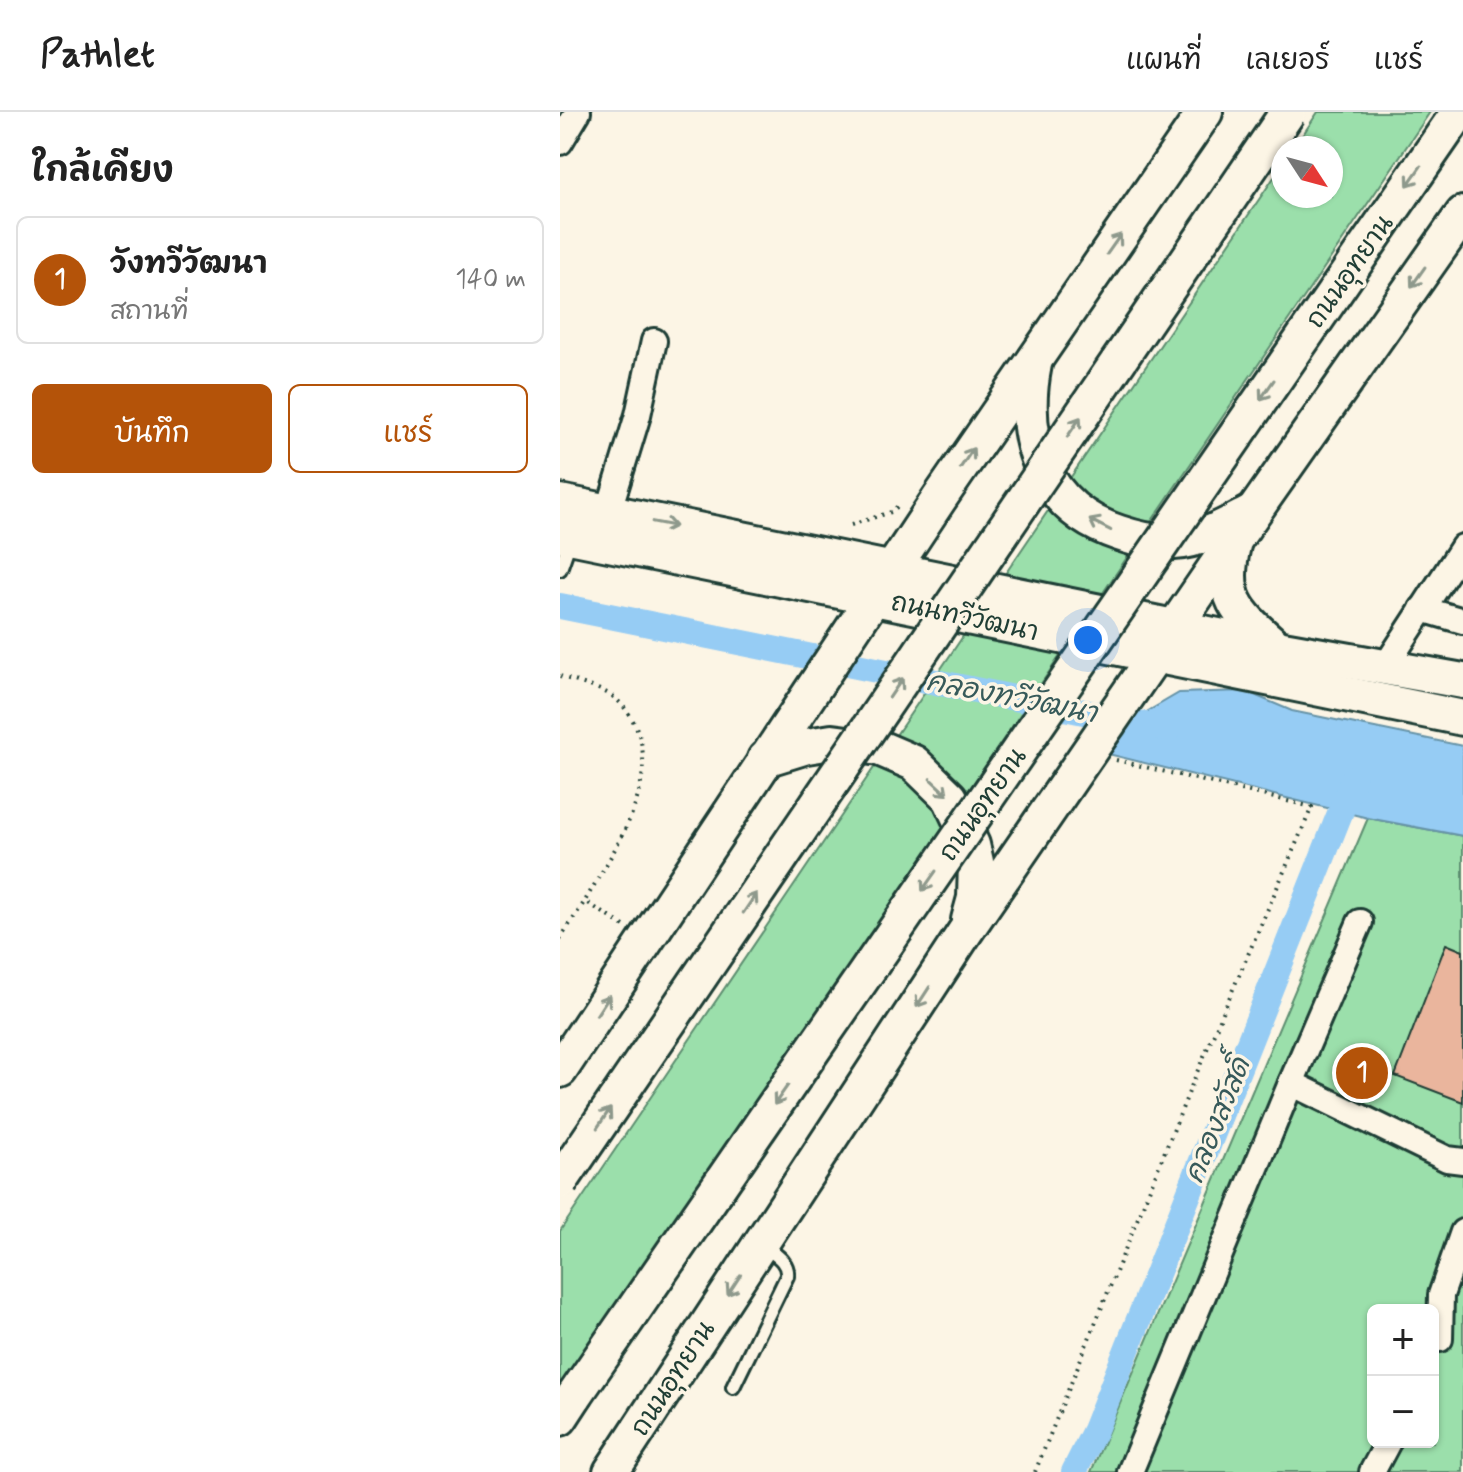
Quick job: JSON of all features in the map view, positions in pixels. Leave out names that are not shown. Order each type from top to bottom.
[{"type":"main road","points":[[560,1070],[939,499],[1205,112]]},
{"type":"main road","points":[[560,1182],[1288,112]]},
{"type":"main road","name":"ถนนอุทยาน","points":[[567,1406],[1459,112]]},
{"type":"main road","name":"ถนนอุทยาน","points":[[611,1472],[965,932],[1102,757],[1149,663],[1463,214]]},
{"type":"main road","points":[[1035,359],[1028,394],[1031,440],[1042,469],[1068,504],[1098,526],[1142,541],[1173,543],[1243,526]]},
{"type":"main road","points":[[939,499],[935,534],[941,570],[954,584]]},
{"type":"main road","name":"ถนนทวีวัฒนา","points":[[560,502],[608,513],[877,594],[1149,663],[1463,718]]},
{"type":"main road","points":[[1243,526],[1227,572],[1229,589],[1237,608],[1277,648]]},
{"type":"main road","name":"ถนนทวีวัฒนา","points":[[564,549],[877,594],[954,584],[1277,648],[1463,681]]},
{"type":"main road","points":[[765,759],[832,742],[879,748],[914,763],[950,798],[972,845],[976,862],[975,898],[965,932]]},
{"type":"main road","points":[[592,1472],[657,1402]]},
{"type":"street","points":[[560,142],[578,112]]},
{"type":"street","points":[[608,513],[638,415],[654,341]]},
{"type":"street","points":[[1385,667],[1463,547]]},
{"type":"street","points":[[1422,609],[1463,621]]},
{"type":"street","points":[[1130,1472],[1360,922]]},
{"type":"street","points":[[1291,1083],[1447,1159],[1463,1161]]},
{"type":"street","points":[[1439,1320],[1441,1295],[1463,1232]]},
{"type":"street","points":[[1439,1344],[1463,1325]]},
{"type":"street","points":[[1372,1472],[1385,1448]]},
{"type":"lane","points":[[733,1387],[787,1276],[788,1269],[784,1262],[761,1243]]},
{"type":"path","points":[[560,676],[607,693],[625,707],[641,735],[643,776],[628,825],[560,939]]},
{"type":"path","points":[[1035,1472],[1195,1077],[1312,807],[1102,757]]},
{"type":"path","points":[[585,901],[646,940]]},
{"type":"green space","points":[[1318,112],[1430,112],[560,1391],[560,1231],[1271,182],[1271,208],[1343,208],[1343,136],[1302,136]]},
{"type":"green space","points":[[1368,818],[1463,836],[1463,1472],[1091,1472]]},
{"type":"water","points":[[1245,691],[1292,711],[1463,746],[1463,836],[1368,818],[1108,754],[1138,717],[1179,693]]},
{"type":"building","points":[[1446,944],[1463,951],[1463,1102],[1395,1076]]},
{"type":"waterway","name":"คลองทวีวัฒนา","points":[[560,606],[1168,729]]},
{"type":"waterway","name":"คลองสวัสดิ์","points":[[1074,1472],[1095,1430],[1354,778]]},
{"type":"place","name":"วังทวีวัฒนา","points":[[1362,1073]]}]
